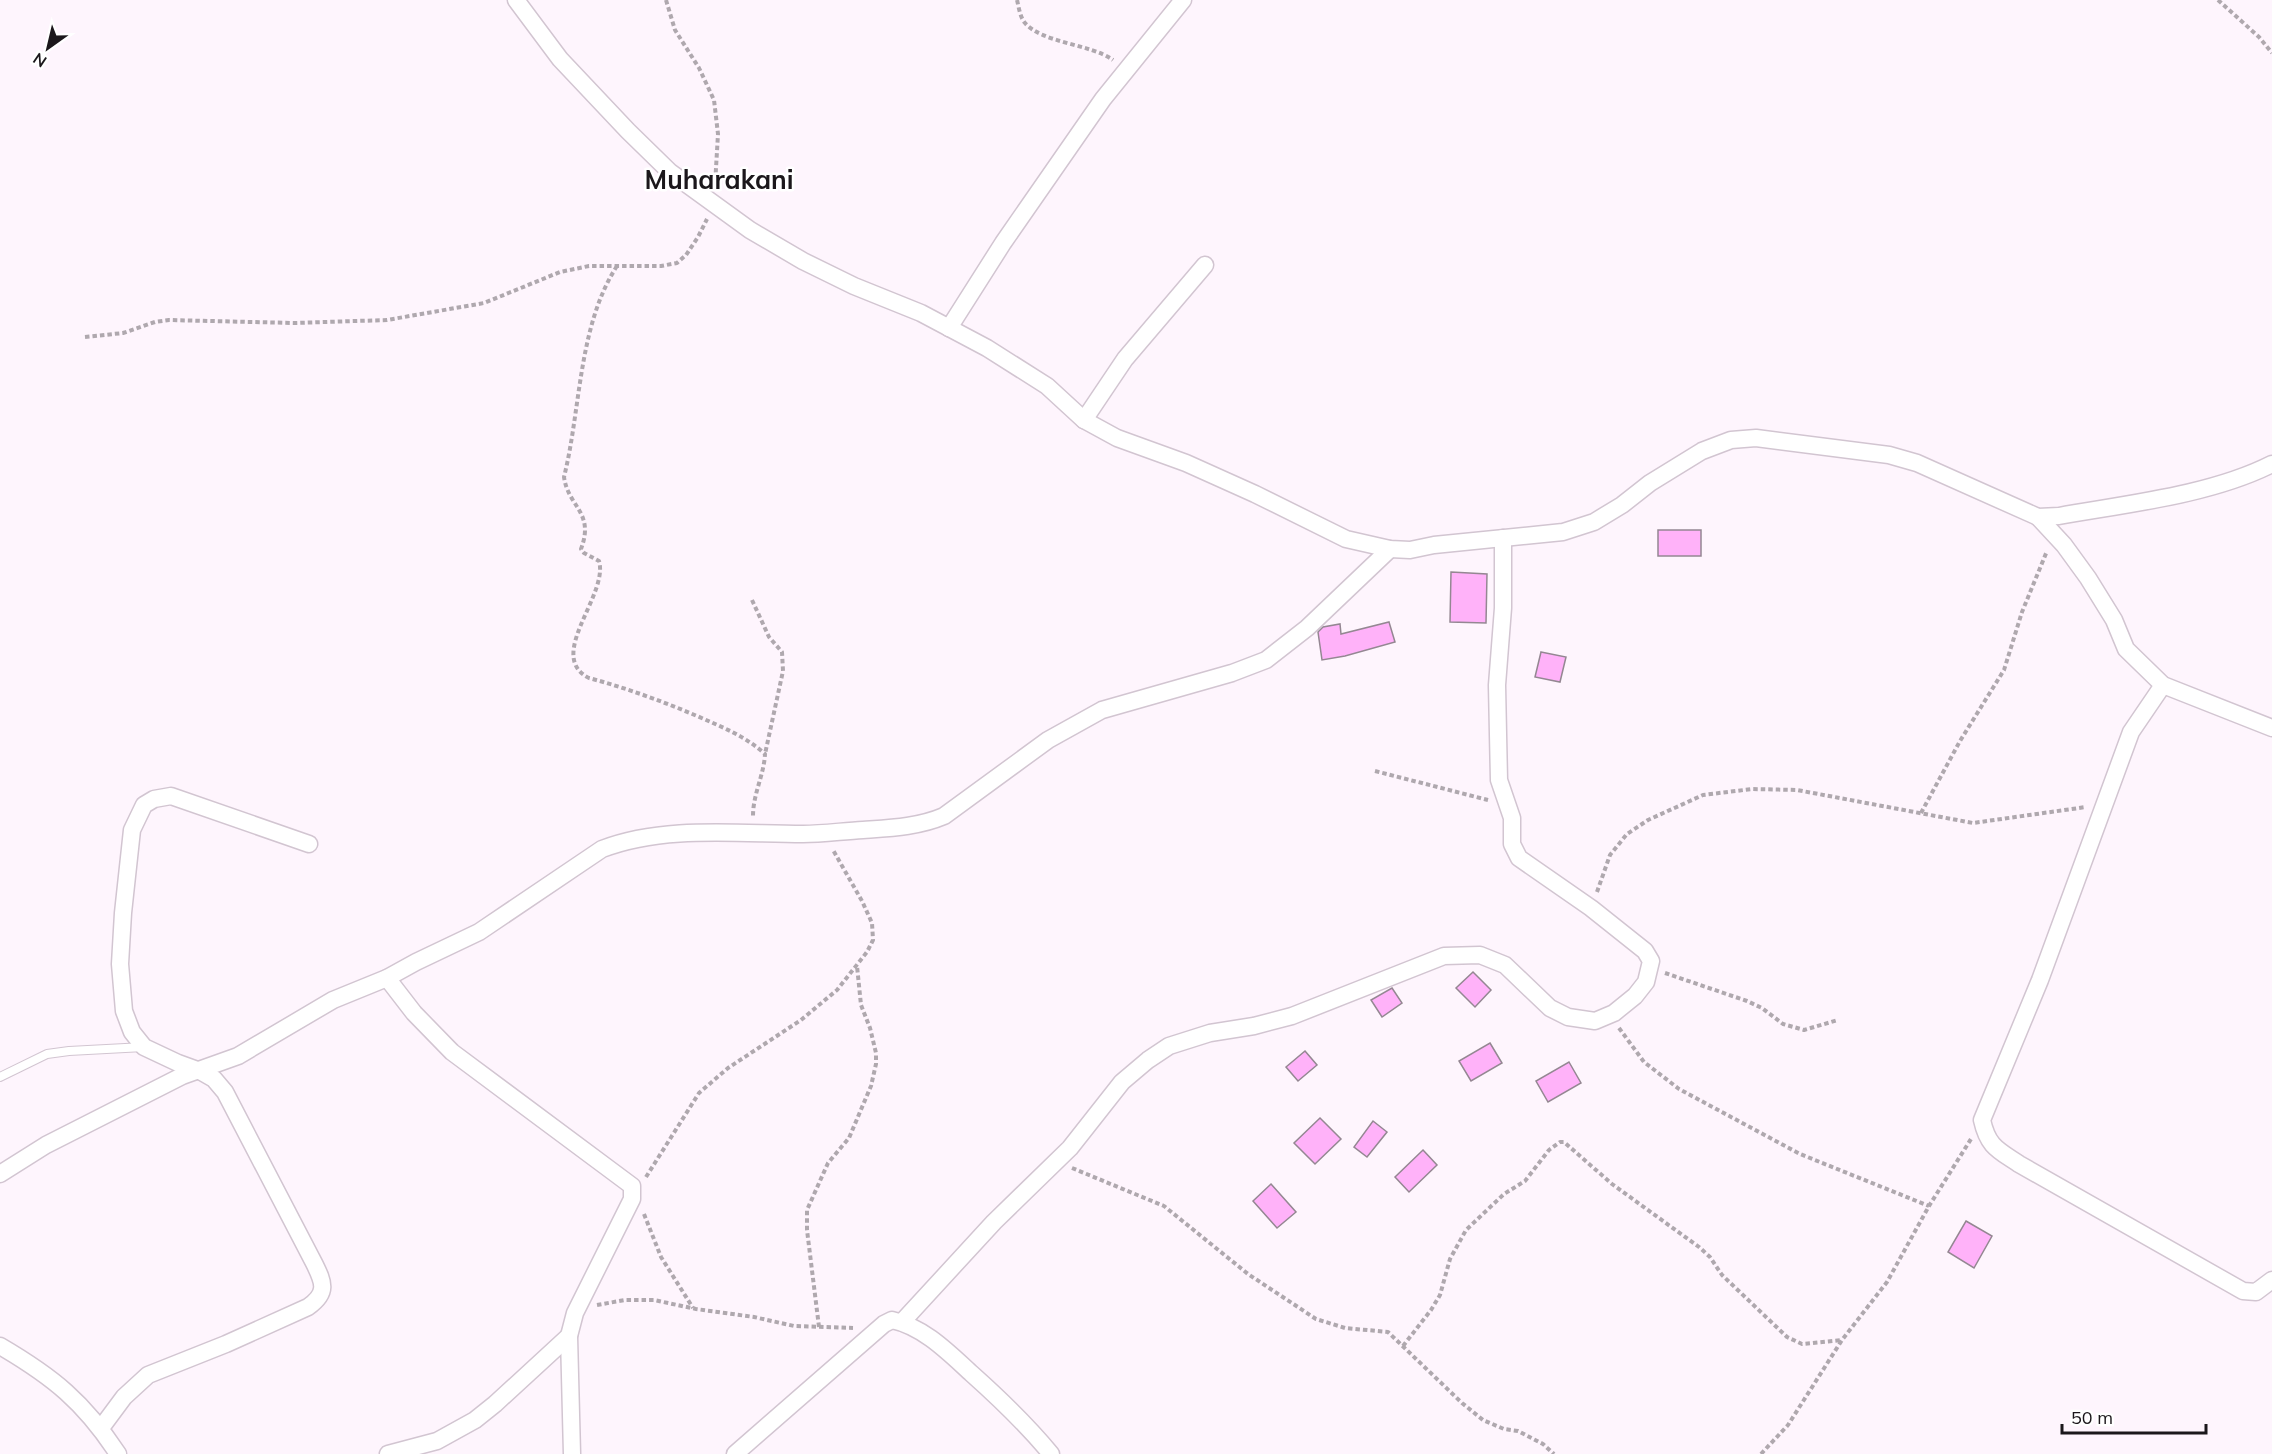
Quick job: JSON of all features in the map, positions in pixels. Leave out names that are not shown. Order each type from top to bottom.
[{"type":"street","points":[[516,0],[560,59],[628,130],[670,171],[750,230],[803,261],[854,286],[921,313],[1033,375],[1084,420],[1117,438],[1186,463],[1245,489],[1346,539],[1390,549],[1410,550],[1434,545],[1563,532],[1594,522],[1622,505],[1650,483],[1702,451],[1731,440],[1756,438],[1889,455],[1917,463],[2038,517],[2088,578],[2114,620],[2126,649],[2163,685],[2272,728]]},
{"type":"street","points":[[949,328],[1003,243],[1125,71],[1183,0]]},
{"type":"street","points":[[1084,420],[1125,359],[1205,265]]},
{"type":"street","points":[[2038,517],[2081,512],[2219,485],[2252,474],[2272,464]]},
{"type":"street","points":[[902,1322],[994,1222],[1092,1122],[1122,1082],[1169,1046],[1210,1033],[1254,1026],[1293,1016],[1444,956],[1480,955],[1505,965],[1550,1008],[1568,1017],[1595,1021],[1614,1013],[1635,996],[1646,982],[1651,961],[1645,951],[1591,908],[1519,858],[1512,844],[1509,806],[1499,780],[1497,685],[1503,608],[1503,538]]},
{"type":"street","points":[[0,1174],[46,1145],[182,1076],[238,1056],[333,1000],[387,978],[479,932],[602,849],[624,840],[651,836],[752,832],[824,833],[903,827],[927,823],[944,816],[1048,740],[1102,710],[1232,673],[1266,660],[1307,628],[1390,549]]},
{"type":"street","points":[[2163,685],[2132,732],[2040,980],[1982,1120],[1986,1138],[1998,1150],[2019,1164],[2243,1291],[2256,1292],[2272,1280]]},
{"type":"street","points":[[101,1428],[124,1398],[148,1375],[226,1344],[308,1307],[317,1301],[323,1288],[314,1263],[225,1092],[214,1079],[200,1071],[144,1047],[132,1032],[124,1011],[120,964],[132,830],[144,805],[171,796],[309,844]]},
{"type":"street","points":[[387,978],[414,1013],[452,1052],[634,1190],[632,1199],[575,1313],[569,1336],[572,1454]]},
{"type":"street","points":[[735,1454],[884,1324],[892,1320],[916,1328],[945,1349],[1014,1412],[1051,1454]]},
{"type":"street","points":[[388,1454],[437,1441],[475,1420],[569,1336]]},
{"type":"street","points":[[0,1346],[36,1367],[62,1386],[101,1428],[118,1454]]},
{"type":"lane","points":[[0,1077],[47,1054],[144,1047]]},
{"type":"path","points":[[85,337],[123,333],[155,322],[169,320],[295,323],[387,320],[483,303],[560,272],[589,266],[661,266],[677,262],[686,255],[698,237],[713,203],[718,134],[714,100],[699,68],[675,30],[666,0]]},
{"type":"path","points":[[1017,0],[1025,23],[1041,33],[1109,57],[1125,71]]},
{"type":"path","points":[[2218,0],[2259,37],[2272,53]]},
{"type":"path","points":[[617,266],[607,280],[589,338],[564,477],[566,488],[585,521],[585,534],[581,549],[599,561],[600,565],[597,585],[577,636],[573,663],[579,673],[589,678],[663,702],[742,735],[765,754]]},
{"type":"path","points":[[1921,814],[1960,741],[2004,670],[2022,612],[2053,533]]},
{"type":"path","points":[[752,600],[769,637],[782,652],[783,671],[755,793],[752,832]]},
{"type":"path","points":[[1375,771],[1444,787],[1509,806]]},
{"type":"path","points":[[1591,908],[1610,855],[1627,834],[1648,820],[1703,795],[1752,789],[1797,790],[1973,823],[2104,805]]},
{"type":"path","points":[[693,1309],[651,1235],[634,1190],[699,1093],[728,1068],[801,1020],[837,990],[873,940],[872,922],[824,833]]},
{"type":"path","points":[[819,1327],[807,1230],[807,1210],[828,1163],[849,1138],[871,1086],[876,1064],[876,1053],[870,1028],[861,1005],[856,965]]},
{"type":"path","points":[[1650,968],[1747,1001],[1762,1008],[1783,1024],[1804,1030],[1838,1020]]},
{"type":"path","points":[[1614,1013],[1620,1032],[1644,1062],[1679,1089],[1800,1154],[1929,1206]]},
{"type":"path","points":[[1761,1454],[1788,1425],[1842,1340],[1887,1282],[1929,1206],[1982,1120]]},
{"type":"path","points":[[1403,1346],[1440,1295],[1449,1259],[1466,1230],[1504,1194],[1525,1180],[1549,1150],[1560,1142],[1570,1145],[1612,1184],[1699,1247],[1710,1257],[1722,1275],[1787,1337],[1802,1344],[1842,1340]]},
{"type":"path","points":[[1055,1162],[1127,1189],[1164,1206],[1248,1274],[1316,1319],[1345,1328],[1388,1332],[1462,1403],[1484,1420],[1504,1429],[1518,1431],[1543,1444],[1554,1454]]},
{"type":"path","points":[[575,1313],[601,1303],[654,1300],[795,1326],[848,1329],[884,1324]]},
{"type":"building","points":[[1658,530],[1701,530],[1701,556],[1658,556]]},
{"type":"building","points":[[1451,572],[1487,574],[1486,623],[1450,622]]},
{"type":"building","points":[[1389,622],[1395,642],[1322,660],[1318,632],[1323,627],[1340,624],[1341,634]]},
{"type":"building","points":[[1541,652],[1566,657],[1560,682],[1535,677]]},
{"type":"building","points":[[1473,972],[1491,990],[1475,1007],[1456,988]]},
{"type":"building","points":[[1392,988],[1402,1003],[1382,1017],[1371,1000]]},
{"type":"building","points":[[1490,1043],[1502,1063],[1471,1081],[1459,1061]]},
{"type":"building","points":[[1305,1051],[1317,1065],[1298,1081],[1286,1067]]},
{"type":"building","points":[[1569,1062],[1581,1083],[1548,1102],[1536,1081]]},
{"type":"building","points":[[1320,1118],[1341,1139],[1315,1164],[1294,1143]]},
{"type":"building","points":[[1373,1121],[1387,1132],[1367,1157],[1354,1147]]},
{"type":"building","points":[[1423,1150],[1437,1165],[1409,1192],[1395,1177]]},
{"type":"building","points":[[1271,1184],[1296,1212],[1277,1228],[1253,1201]]},
{"type":"building","points":[[1966,1221],[1992,1236],[1974,1268],[1948,1252]]},
{"type":"district","name":"Muharakani","points":[[719,179]]}]
